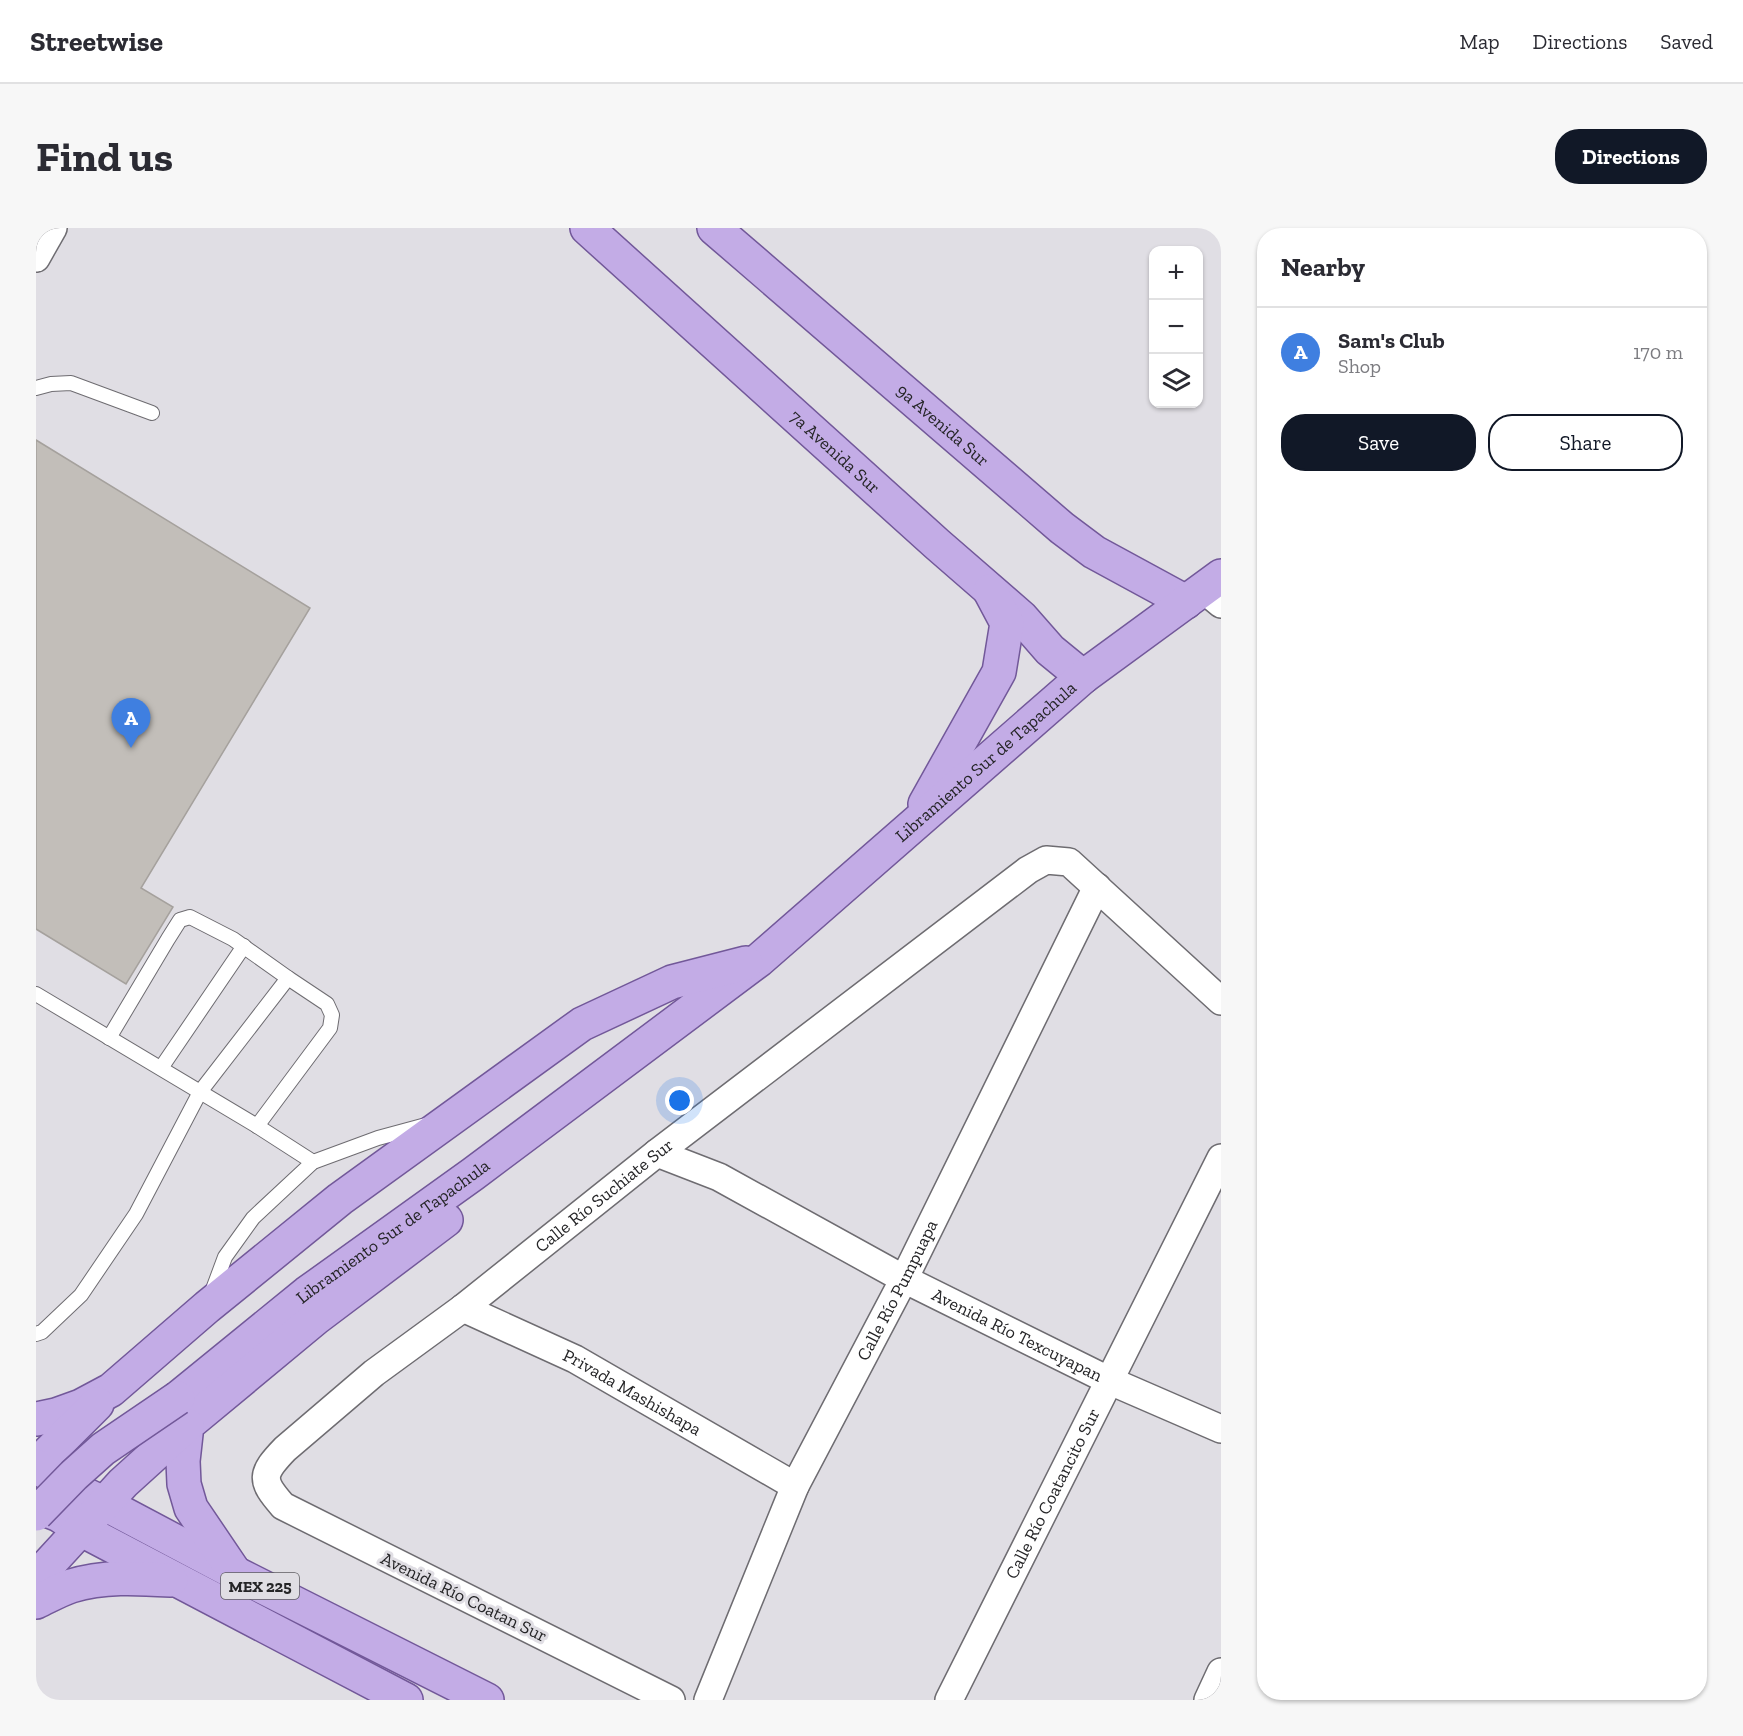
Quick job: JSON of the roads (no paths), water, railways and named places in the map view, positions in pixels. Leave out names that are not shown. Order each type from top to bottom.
[{"type":"main road","name":"7a Avenida Sur","points":[[587,228],[937,544],[988,587],[1021,617],[1050,650],[1083,677]]},
{"type":"main road","name":"9a Avenida Sur","points":[[714,228],[1062,528],[1094,552],[1208,593]]},
{"type":"main road","points":[[910,828],[999,672],[1007,623],[988,587]]},
{"type":"main road","name":"Libramiento Sur de Tapachula","points":[[36,1578],[53,1512],[55,1470],[72,1451],[176,1401],[301,1272],[444,1176],[598,1062],[759,960],[1083,677],[1208,593]]},
{"type":"main road","points":[[53,1512],[62,1467],[41,1461],[111,1390],[207,1307],[340,1200],[582,1024],[672,982],[759,960]]},
{"type":"main road","points":[[103,1503],[123,1483],[176,1401],[316,1318],[478,1196],[632,1076],[686,1030],[759,960]]},
{"type":"main road","points":[[36,1419],[81,1406],[111,1390]]},
{"type":"main road","points":[[176,1401],[184,1484],[191,1508],[235,1573]]},
{"type":"main road","name":"MEX 225","points":[[53,1512],[103,1503],[235,1573],[488,1700]]},
{"type":"main road","name":"MEX 225","points":[[53,1512],[180,1581],[373,1692],[406,1700]]},
{"type":"main road","points":[[36,1602],[70,1587],[102,1579],[137,1578],[180,1581]]},
{"type":"street","name":"Calle Río Suchiate Sur","points":[[266,1482],[272,1462],[285,1449],[374,1374],[463,1308],[657,1153],[1028,870],[1046,860],[1069,862],[1097,887]]},
{"type":"street","points":[[1097,887],[1221,1001]]},
{"type":"street","name":"Calle Río Pumpuapa","points":[[708,1700],[795,1486],[904,1280],[1097,887]]},
{"type":"street","name":"Avenida Río Texcuyapan","points":[[657,1153],[719,1177],[904,1280],[1108,1380],[1221,1429]]},
{"type":"street","name":"Calle Río Coatancito Sur","points":[[949,1700],[1221,1158]]},
{"type":"street","name":"Privada Mashishapa","points":[[463,1308],[575,1359],[795,1486]]},
{"type":"street","name":"Avenida Río Coatan Sur","points":[[266,1482],[270,1491],[284,1506],[671,1700]]},
{"type":"street","points":[[1208,1700],[1221,1672]]},
{"type":"lane","points":[[36,388],[51,384],[71,383],[152,413]]},
{"type":"lane","points":[[109,1038],[180,920],[190,918],[233,939],[327,1004],[332,1015],[330,1028],[257,1126]]},
{"type":"lane","points":[[161,1068],[244,946]]},
{"type":"lane","points":[[36,1334],[42,1332],[81,1295],[136,1214],[200,1092],[288,978]]},
{"type":"lane","points":[[36,994],[313,1162]]},
{"type":"lane","points":[[207,1307],[225,1257],[253,1218],[313,1162],[378,1138],[452,1119]]},
{"type":"place","name":"Sam's Club","points":[[131,748]]}]
